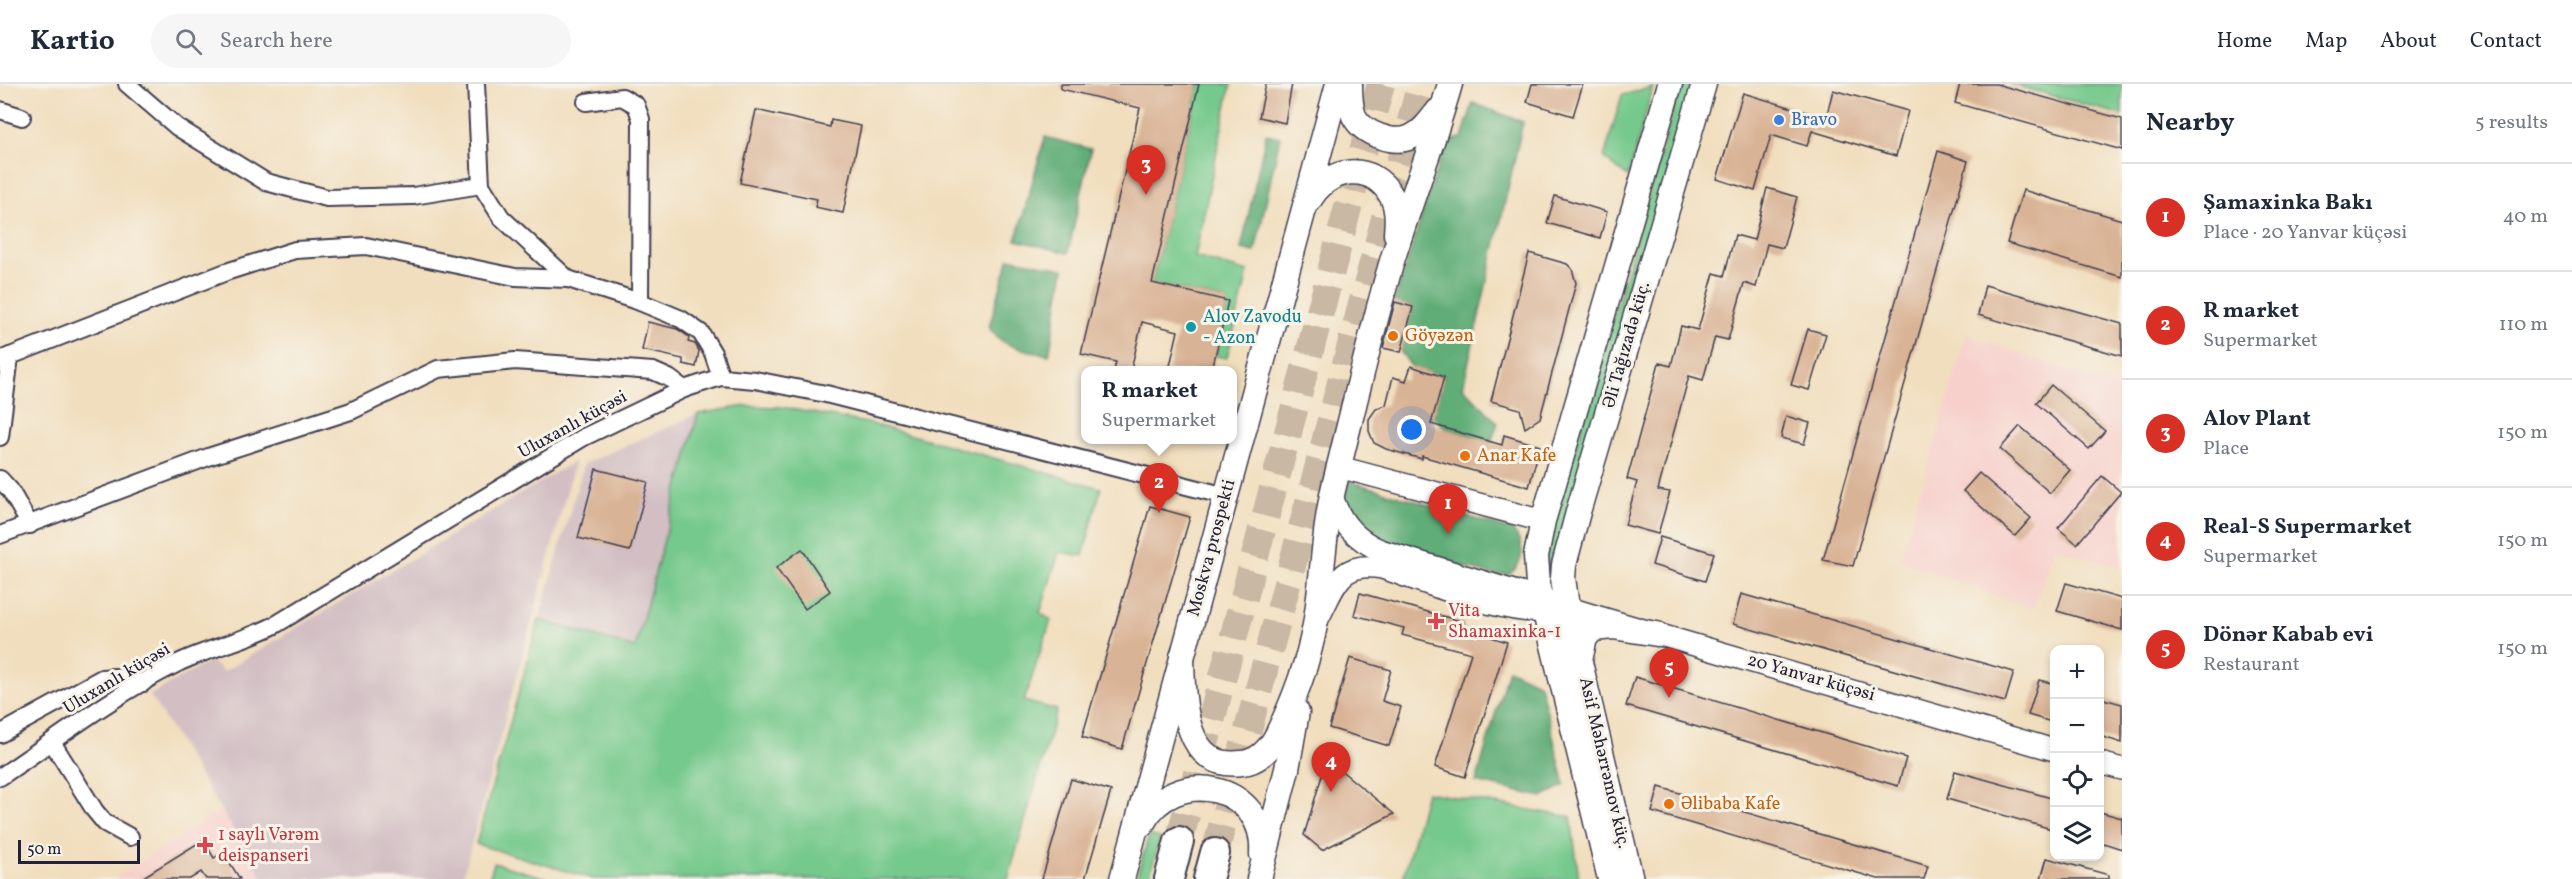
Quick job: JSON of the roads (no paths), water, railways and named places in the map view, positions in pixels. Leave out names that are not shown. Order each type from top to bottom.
[{"type":"highway","points":[[1168,879],[1179,841]]},
{"type":"main road","points":[[1301,216],[1338,84]]},
{"type":"main road","points":[[1350,84],[1355,118],[1369,131],[1385,138],[1402,140],[1424,128],[1447,94]]},
{"type":"main road","name":"Əli Tağızadə küç.","points":[[1550,606],[1536,556],[1543,521],[1670,84]]},
{"type":"main road","name":"Əli Tağızadə küç.","points":[[1550,606],[1563,578],[1567,553],[1704,84]]},
{"type":"main road","points":[[1260,875],[1287,770],[1306,661],[1315,626],[1332,495],[1393,258],[1447,94]]},
{"type":"main road","points":[[1301,216],[1315,190],[1324,180],[1336,174],[1350,172],[1374,179],[1385,188],[1396,209],[1393,258]]},
{"type":"main road","name":"Moskva prospekti","points":[[1122,879],[1301,216]]},
{"type":"main road","points":[[1550,606],[1570,652],[1593,629],[1613,627],[1657,634]]},
{"type":"main road","name":"Asif Məhərrəmov küç.","points":[[1570,652],[1610,879]]},
{"type":"main road","name":"Asif Məhərrəmov küç.","points":[[1570,652],[1631,879]]},
{"type":"main road","points":[[1182,657],[1185,711],[1194,740],[1205,753],[1215,759],[1235,764],[1247,763],[1261,756],[1270,747],[1306,661]]},
{"type":"main road","points":[[1131,844],[1146,815],[1168,796],[1181,790],[1201,788],[1221,791],[1240,802],[1252,814],[1260,830],[1260,875]]},
{"type":"street","points":[[127,84],[177,127],[266,182],[327,198],[413,196],[481,186]]},
{"type":"street","points":[[476,84],[481,186],[501,218],[568,279]]},
{"type":"street","points":[[586,102],[622,97],[636,105],[641,119],[640,302]]},
{"type":"street","points":[[0,110],[22,117]]},
{"type":"street","points":[[0,437],[5,358],[226,272],[295,250],[366,246],[516,277],[568,279],[640,302],[681,319],[701,333],[713,353],[721,377]]},
{"type":"street","points":[[0,535],[211,456],[351,411],[438,369],[515,361],[653,371],[669,378],[684,389]]},
{"type":"street","name":"Uluxanlı küçəsi","points":[[0,777],[143,682],[190,658],[245,639],[275,625],[404,549],[584,437],[684,389],[721,377],[755,380],[826,394],[1226,496]]},
{"type":"street","points":[[1339,467],[1543,521]]},
{"type":"street","points":[[0,479],[10,489],[30,525]]},
{"type":"street","points":[[1332,495],[1342,521],[1372,547],[1550,606]]},
{"type":"street","points":[[1315,626],[1342,576],[1362,566],[1382,568],[1502,606],[1550,606]]},
{"type":"street","name":"20 Yanvar küçəsi","points":[[1550,606],[1657,634],[2050,749]]},
{"type":"street","points":[[0,734],[102,678],[116,676],[143,682]]},
{"type":"street","points":[[52,742],[95,811],[105,823],[130,837]]},
{"type":"street","points":[[2104,764],[2122,769]]},
{"type":"tunnel","points":[[1179,841],[1381,84]]},
{"type":"tunnel","points":[[1215,853],[1421,84]]},
{"type":"place","name":"Bravo","points":[[1779,120]]},
{"type":"place","name":"Alov Plant","points":[[1146,195]]},
{"type":"place","name":"Alov Zavodu - Azon","points":[[1191,327]]},
{"type":"place","name":"Göyəzən","points":[[1393,336]]},
{"type":"place","name":"Anar Kafe","points":[[1465,456]]},
{"type":"place","name":"R market","points":[[1159,513]]},
{"type":"place","name":"Şamaxinka Bakı","points":[[1448,534]]},
{"type":"place","name":"Vita Shamaxinka-1","points":[[1436,621]]},
{"type":"place","name":"Dönər Kabab evi","points":[[1669,698]]},
{"type":"place","name":"Real-S Supermarket","points":[[1331,792]]},
{"type":"place","name":"Əlibaba Kafe","points":[[1669,804]]},
{"type":"place","name":"1 saylı Vərəm deispanseri","points":[[205,845]]}]
